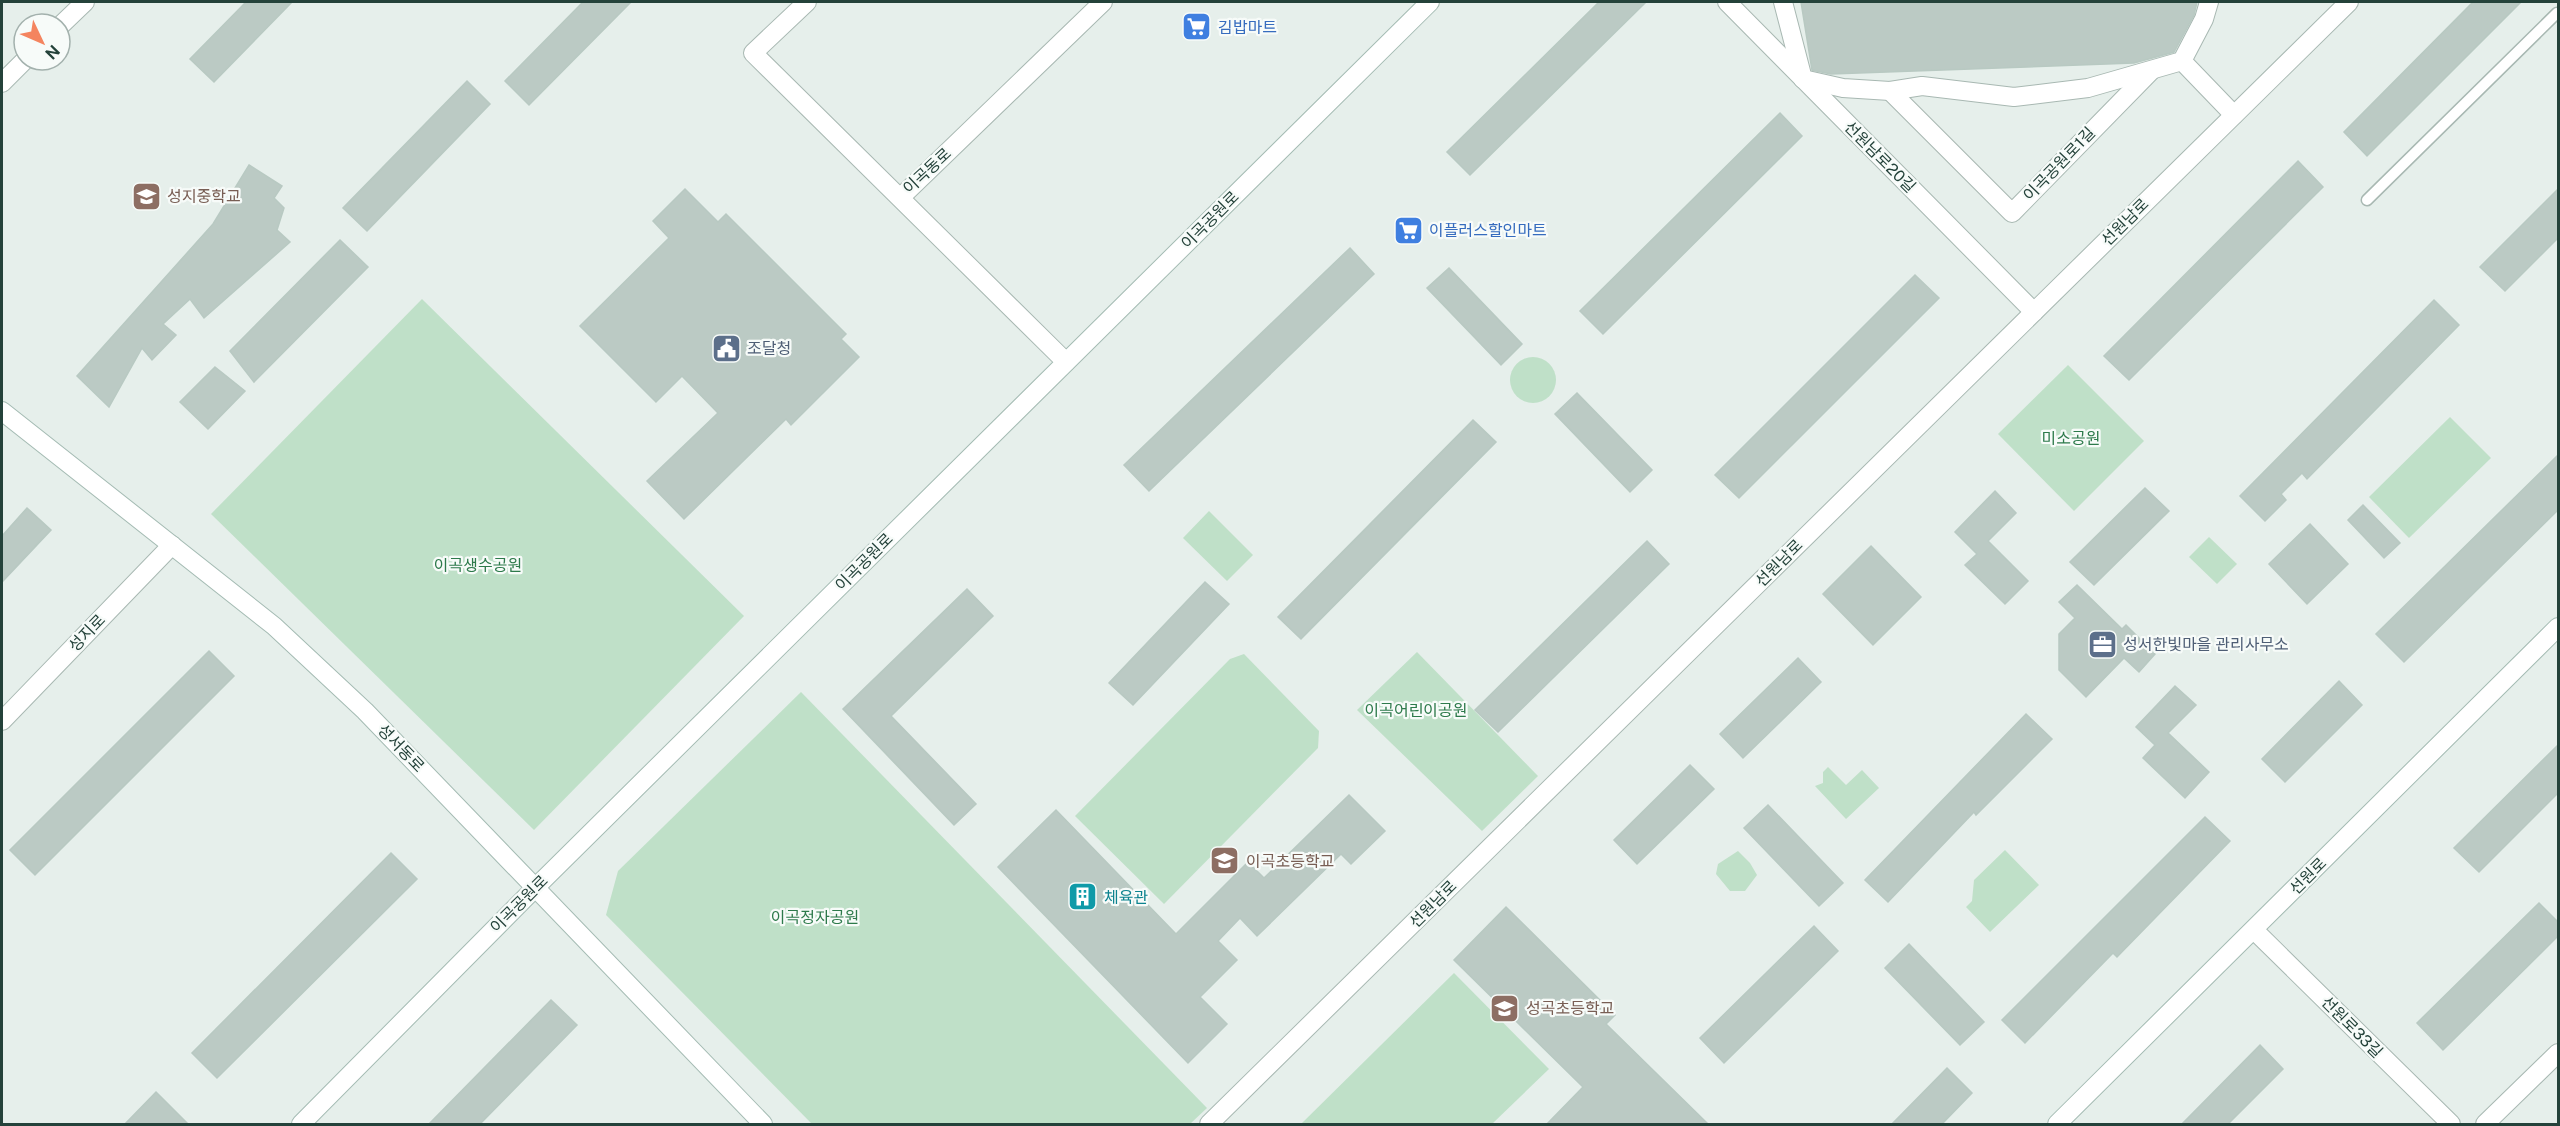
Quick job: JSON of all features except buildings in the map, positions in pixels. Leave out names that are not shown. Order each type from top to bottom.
[{"type":"street","points":[[72,14],[85,2]]},
{"type":"street","name":"이곡동로","points":[[807,2],[753,53],[901,197],[1103,2]]},
{"type":"street","name":"이곡공원로","points":[[301,1125],[536,887],[1430,2]]},
{"type":"street","name":"선원남로20길","points":[[1727,2],[2034,312]]},
{"type":"street","points":[[1784,2],[1803,79]]},
{"type":"street","points":[[2209,2],[2204,19],[2182,61],[2234,115]]},
{"type":"street","points":[[2204,19],[2222,2]]},
{"type":"street","name":"선원남로","points":[[1209,1125],[2349,2]]},
{"type":"street","name":"이곡공원로1길","points":[[1803,79],[1843,88],[1890,91],[1922,86],[2014,97],[2088,88],[2182,61]]},
{"type":"street","name":"이곡공원로1길","points":[[1890,91],[2012,213],[2152,70]]},
{"type":"street","points":[[2,83],[13,72]]},
{"type":"street","points":[[901,197],[1066,362]]},
{"type":"street","name":"성서동로","points":[[2,411],[274,626],[365,711],[763,1125]]},
{"type":"street","name":"성지로","points":[[2,720],[172,545]]},
{"type":"street","name":"선원로","points":[[2057,1125],[2559,627]]},
{"type":"street","name":"선원로33길","points":[[2254,930],[2451,1125]]},
{"type":"street","points":[[2485,1125],[2559,1053]]},
{"type":"lane","points":[[2367,200],[2557,13],[2559,14]]},
{"type":"green space","name":"이곡생수공원","points":[[422,299],[744,616],[534,830],[211,514]]},
{"type":"green space","points":[[1533,357],[1549,364],[1556,380],[1549,396],[1533,403],[1517,396],[1510,380],[1517,364]]},
{"type":"green space","name":"미소공원","points":[[2068,365],[2144,441],[2074,511],[1998,434]]},
{"type":"green space","points":[[2450,417],[2491,458],[2409,538],[2369,497]]},
{"type":"green space","points":[[1209,511],[1253,555],[1227,581],[1183,538]]},
{"type":"green space","points":[[2209,537],[2237,564],[2217,584],[2189,557]]},
{"type":"green space","name":"이곡어린이공원","points":[[1417,652],[1538,776],[1482,831],[1357,710]]},
{"type":"green space","points":[[1244,654],[1319,731],[1318,748],[1164,904],[1075,816],[1230,659]]},
{"type":"green space","name":"이곡정자공원","points":[[801,692],[1207,1108],[1190,1124],[812,1124],[606,915],[618,871]]},
{"type":"green space","points":[[1828,767],[1846,785],[1862,770],[1879,788],[1846,819],[1815,786],[1823,783],[1823,772]]},
{"type":"green space","points":[[2005,850],[2039,885],[1990,932],[1966,907],[1972,901],[1974,880]]},
{"type":"green space","points":[[1738,851],[1750,863],[1757,875],[1745,891],[1730,891],[1716,874],[1718,864]]},
{"type":"green space","points":[[1454,973],[1549,1069],[1492,1124],[1301,1124]]},
{"type":"place","name":"김밥마트","points":[[1197,27]]},
{"type":"place","name":"성지중학교","points":[[146,196]]},
{"type":"place","name":"이플러스할인마트","points":[[1408,230]]},
{"type":"place","name":"조달청","points":[[726,348]]},
{"type":"place","name":"성서한빛마을 관리사무소","points":[[2102,644]]},
{"type":"place","name":"이곡초등학교","points":[[1225,861]]},
{"type":"place","name":"체육관","points":[[1083,897]]},
{"type":"place","name":"성곡초등학교","points":[[1505,1008]]}]
